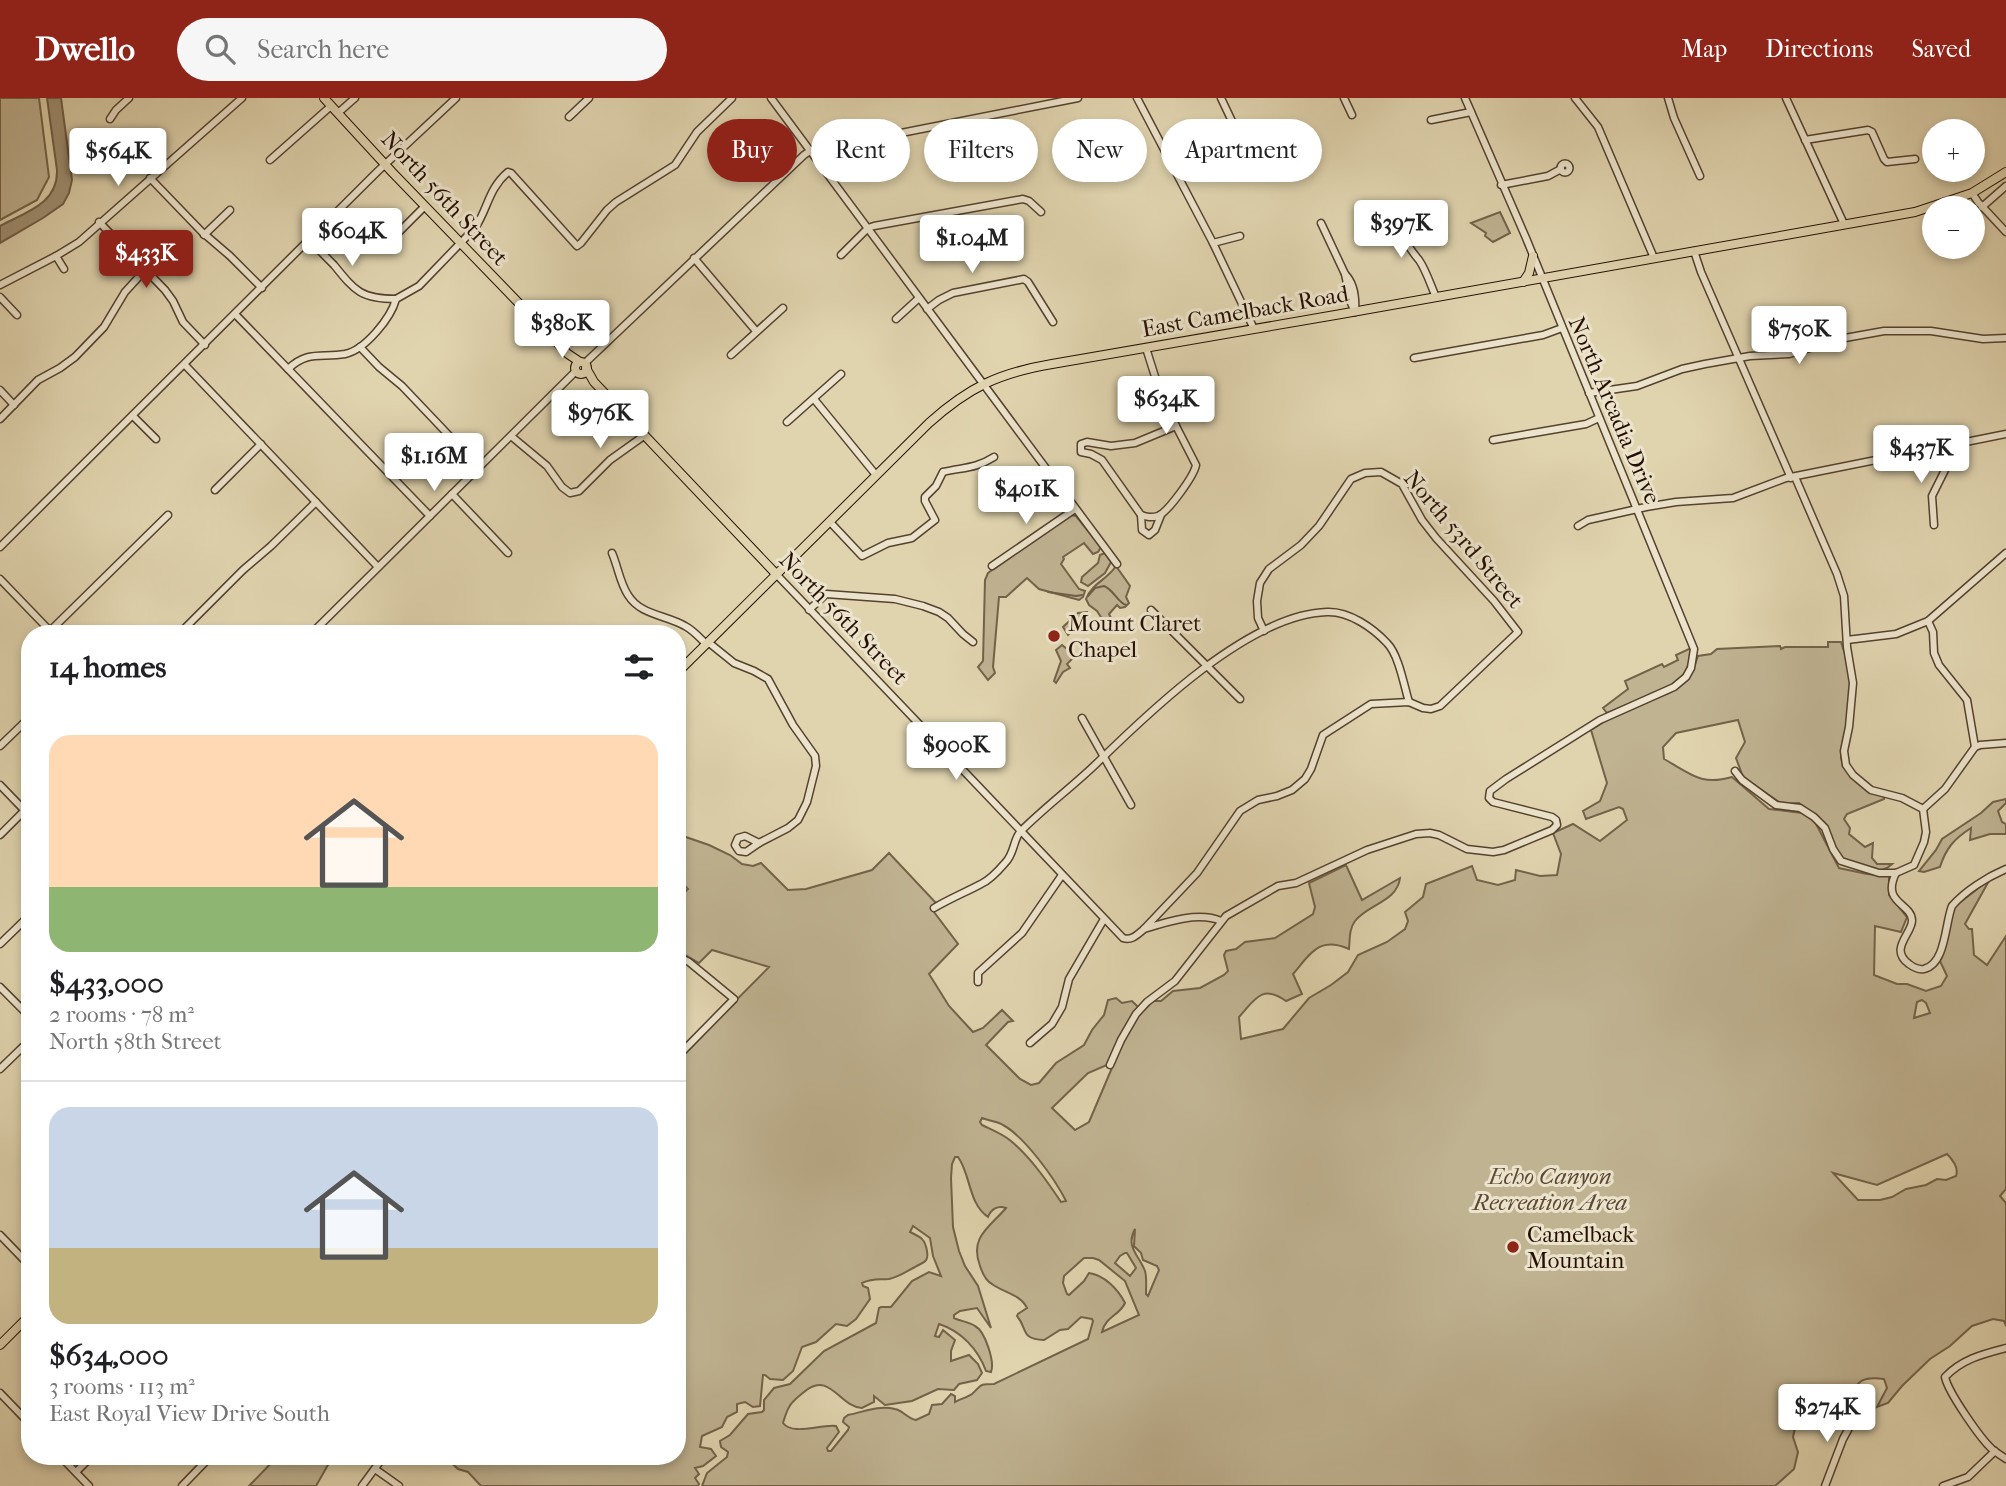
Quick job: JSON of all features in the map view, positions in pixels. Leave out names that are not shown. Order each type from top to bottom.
[{"type":"main road","name":"North 56th Street","points":[[324,98],[776,575]]},
{"type":"main road","name":"East Camelback Road","points":[[686,664],[935,418],[959,399],[1001,376],[1024,369],[1915,212],[1952,201],[2006,172]]},
{"type":"main road","points":[[1523,282],[1529,273],[1533,256]]},
{"type":"main road","points":[[0,1345],[21,1324]]},
{"type":"street","points":[[110,118],[129,98]]},
{"type":"street","points":[[0,285],[79,242],[242,98]]},
{"type":"street","points":[[338,113],[355,98]]},
{"type":"street","points":[[0,547],[385,164],[456,98]]},
{"type":"street","points":[[569,117],[589,98]]},
{"type":"street","points":[[310,240],[358,291],[376,298],[396,299],[419,286],[461,243],[479,222],[491,191],[508,172],[578,246],[616,202],[675,165],[697,132],[732,98]]},
{"type":"street","points":[[771,98],[1116,564]]},
{"type":"street","points":[[320,625],[580,367],[804,155],[810,151],[1077,98]]},
{"type":"street","points":[[1137,98],[1213,243],[1254,329]]},
{"type":"street","points":[[1221,98],[1231,119]]},
{"type":"street","points":[[1344,98],[1352,116]]},
{"type":"street","name":"North Arcadia Drive","points":[[1221,921],[1231,912],[1278,886],[1296,883],[1367,849],[1408,836],[1430,833],[1467,849],[1493,852],[1552,830],[1557,825],[1552,817],[1493,802],[1489,798],[1490,791],[1600,720],[1674,687],[1686,677],[1691,668],[1694,649],[1533,256],[1465,98]]},
{"type":"street","points":[[1575,98],[1598,127],[1654,258]]},
{"type":"street","points":[[1668,98],[1700,176]]},
{"type":"street","points":[[1786,98],[1844,224]]},
{"type":"street","points":[[270,160],[331,106]]},
{"type":"street","points":[[1431,120],[1471,112]]},
{"type":"street","points":[[1805,140],[1868,130],[1872,132],[1887,162],[1915,159]]},
{"type":"street","points":[[1501,185],[1548,176],[1561,169]]},
{"type":"street","points":[[150,178],[204,234],[262,288]]},
{"type":"street","points":[[1985,204],[2006,186]]},
{"type":"street","points":[[1972,192],[1975,196]]},
{"type":"street","points":[[841,255],[868,228],[1023,199],[1041,212]]},
{"type":"street","points":[[393,238],[425,205]]},
{"type":"street","points":[[204,234],[230,210]]},
{"type":"street","points":[[1985,210],[2006,232]]},
{"type":"street","points":[[1395,214],[1396,222],[1409,248],[1420,261],[1436,297]]},
{"type":"street","points":[[99,222],[170,296],[183,322],[205,345]]},
{"type":"street","points":[[1321,223],[1345,274],[1355,312]]},
{"type":"street","points":[[1213,243],[1240,236]]},
{"type":"street","points":[[1694,251],[1738,358],[1841,584],[1853,683],[1844,751],[1846,765],[1853,775],[1871,790],[1902,798],[1923,809]]},
{"type":"street","points":[[56,256],[64,269]]},
{"type":"street","points":[[694,258],[755,331]]},
{"type":"street","points":[[0,419],[38,380],[75,357],[104,327],[125,292],[146,269]]},
{"type":"street","points":[[927,309],[953,293],[1026,279],[1053,322]]},
{"type":"street","points":[[0,297],[17,315]]},
{"type":"street","points":[[896,319],[919,298]]},
{"type":"street","points":[[288,369],[299,360],[310,356],[348,354],[360,347],[388,317],[396,299]]},
{"type":"street","points":[[731,355],[783,308]]},
{"type":"street","points":[[236,314],[430,516]]},
{"type":"street","points":[[1414,358],[1543,335],[1562,328]]},
{"type":"street","points":[[1589,393],[1637,386],[1682,369],[1738,358],[1789,354],[1845,338],[1884,331],[1931,331],[1983,339],[2006,338]]},
{"type":"street","points":[[360,347],[402,386],[479,467]]},
{"type":"street","points":[[1146,348],[1158,386],[1196,465],[1194,474],[1161,515],[1155,530],[1149,534],[1142,530],[1140,515],[1102,460],[1081,452],[1080,448],[1083,442],[1111,446],[1135,443],[1176,426]]},
{"type":"street","points":[[185,365],[378,567]]},
{"type":"street","points":[[787,422],[841,374]]},
{"type":"street","points":[[0,390],[14,404]]},
{"type":"street","points":[[814,399],[876,475]]},
{"type":"street","points":[[133,416],[156,439]]},
{"type":"street","points":[[1493,440],[1586,424],[1599,418]]},
{"type":"street","points":[[1578,526],[1588,520],[1637,509],[1676,502],[1733,498],[1775,482],[2006,434]]},
{"type":"street","points":[[511,436],[547,466],[562,487],[570,492],[579,492],[610,460],[645,435]]},
{"type":"street","points":[[215,490],[261,444]]},
{"type":"street","points":[[1934,525],[1932,496],[1948,464],[1947,445]]},
{"type":"street","points":[[1102,460],[1111,446]]},
{"type":"street","points":[[830,522],[862,556],[888,543],[907,541],[935,520],[925,497],[936,486],[943,472],[972,468],[994,457]]},
{"type":"street","name":"North 53rd Street","points":[[1264,631],[1258,618],[1256,601],[1260,583],[1269,569],[1301,545],[1319,526],[1351,479],[1365,473],[1381,472],[1402,484],[1422,520],[1436,538],[1487,593],[1518,632],[1440,706],[1431,709],[1409,702]]},
{"type":"street","points":[[452,494],[509,553]]},
{"type":"street","points":[[188,625],[316,502]]},
{"type":"street","points":[[992,566],[1075,509]]},
{"type":"street","points":[[58,625],[168,515]]},
{"type":"street","points":[[1140,515],[1150,518],[1161,515]]},
{"type":"street","points":[[612,553],[628,597],[649,612],[682,625]]},
{"type":"street","points":[[1847,640],[1896,634],[1928,621],[2006,553]]},
{"type":"street","name":"North 56th Street","points":[[776,575],[1123,938],[1133,938],[1143,930]]},
{"type":"street","points":[[0,579],[44,625]]},
{"type":"street","points":[[810,610],[826,594],[910,602],[939,612],[973,642]]},
{"type":"street","points":[[1151,610],[1240,699]]},
{"type":"street","points":[[934,908],[984,883],[1010,858],[1016,837],[1021,831],[1137,724],[1206,667],[1264,631],[1316,613],[1334,612],[1353,618],[1389,644],[1399,666],[1409,702],[1371,704],[1323,734],[1305,779],[1292,790],[1258,800],[1240,811],[1198,873],[1143,930]]},
{"type":"street","points":[[1928,621],[1933,632],[1934,653],[1939,665],[1967,699],[1975,747]]},
{"type":"street","points":[[686,627],[734,663],[768,679],[793,725],[815,756],[816,766],[807,802],[798,820],[759,843]]},
{"type":"street","points":[[1082,718],[1131,805]]},
{"type":"street","points":[[0,746],[21,726]]},
{"type":"street","points":[[1923,809],[1945,789],[1975,747],[2006,743]]},
{"type":"street","points":[[1735,771],[1742,780],[1776,805],[1800,808],[1814,817],[1825,828],[1841,861],[1879,873],[1896,873],[1916,862],[1926,832],[1923,809]]},
{"type":"street","points":[[0,785],[21,807]]},
{"type":"street","points":[[0,835],[21,813]]},
{"type":"street","points":[[1896,873],[1892,883],[1894,898],[1912,918],[1901,951],[1905,961],[1918,969],[1924,969],[1933,964],[1939,956],[1949,913],[1957,900],[1994,874],[2006,869]]},
{"type":"street","points":[[978,982],[978,973],[1021,933],[1062,875]]},
{"type":"street","points":[[1110,1065],[1136,1014],[1175,981],[1221,921],[1212,917],[1194,918],[1143,930]]},
{"type":"street","points":[[1031,1043],[1052,1024],[1062,1007],[1069,978],[1104,919]]},
{"type":"street","points":[[0,944],[21,924]]},
{"type":"street","points":[[686,962],[734,999],[686,1048]]},
{"type":"street","points":[[0,986],[21,1008]]},
{"type":"street","points":[[0,1069],[21,1049]]},
{"type":"street","points":[[0,1235],[21,1257]]},
{"type":"street","points":[[2006,1348],[1964,1361],[1945,1377],[1953,1397],[1982,1438],[2006,1459]]},
{"type":"street","points":[[0,1393],[21,1415]]},
{"type":"street","points":[[1825,1486],[1843,1439],[1856,1415]]},
{"type":"street","points":[[1943,1486],[1968,1477],[1995,1451]]},
{"type":"street","points":[[69,1465],[89,1486]]},
{"type":"street","points":[[76,1472],[83,1465]]},
{"type":"street","points":[[182,1486],[202,1465]]},
{"type":"street","points":[[362,1486],[378,1465]]},
{"type":"street","points":[[375,1469],[399,1486]]},
{"type":"green space","points":[[0,98],[39,98],[49,177],[37,200],[0,220]]},
{"type":"green space","points":[[1500,212],[1510,233],[1493,242],[1485,236],[1486,233],[1471,223]]},
{"type":"green space","points":[[1071,515],[1076,516],[1101,547],[1093,554],[1084,543],[1063,557],[1061,564],[1079,589],[1085,591],[1083,597],[1079,600],[1039,589],[1027,578],[1006,597],[999,597],[993,667],[995,673],[988,680],[978,667],[983,661],[985,580],[988,573]]},
{"type":"green space","points":[[1105,553],[1111,562],[1105,573],[1088,586],[1081,582],[1082,577],[1098,563],[1100,555]]},
{"type":"green space","points":[[1116,566],[1130,586],[1126,597],[1129,603],[1120,608],[1117,605],[1109,614],[1111,618],[1108,628],[1086,599],[1092,589]]},
{"type":"green space","points":[[1078,613],[1087,614],[1079,624],[1076,622],[1077,626],[1068,635],[1063,627]]},
{"type":"green space","name":"Echo Canyon Recreation Area","points":[[1828,642],[1841,642],[1851,672],[1841,757],[1843,767],[1866,789],[1884,797],[1847,814],[1844,819],[1850,828],[1849,834],[1865,847],[1873,843],[1872,858],[1877,864],[1892,864],[1879,871],[1845,861],[1835,851],[1817,818],[1799,803],[1782,804],[1743,777],[1736,758],[1745,742],[1738,720],[1676,733],[1663,747],[1664,759],[1696,777],[1712,780],[1732,777],[1769,809],[1802,813],[1814,820],[1839,868],[1889,876],[1889,895],[1907,917],[1901,932],[1875,926],[1874,975],[1897,984],[1907,984],[1926,991],[1941,986],[1947,976],[1939,959],[1953,908],[1990,879],[1965,924],[1972,929],[1974,955],[1987,965],[2006,936],[2006,1189],[2000,1196],[2006,1203],[2006,1326],[2004,1321],[1993,1319],[1972,1326],[1950,1346],[1930,1359],[1888,1403],[1877,1407],[1887,1388],[1884,1379],[1870,1378],[1861,1381],[1847,1400],[1837,1403],[1834,1396],[1825,1390],[1813,1393],[1799,1410],[1793,1437],[1798,1452],[1794,1469],[1775,1486],[702,1486],[707,1473],[727,1457],[728,1452],[721,1447],[720,1441],[730,1435],[748,1414],[762,1412],[764,1400],[774,1388],[790,1384],[824,1351],[876,1323],[879,1308],[891,1307],[912,1281],[929,1272],[941,1276],[933,1256],[930,1238],[913,1226],[910,1232],[924,1241],[926,1260],[896,1277],[862,1283],[868,1288],[870,1299],[856,1319],[847,1326],[836,1324],[816,1342],[802,1347],[793,1371],[783,1380],[770,1379],[763,1375],[760,1406],[753,1407],[745,1402],[737,1404],[737,1412],[727,1417],[722,1427],[702,1436],[700,1447],[711,1449],[716,1456],[703,1466],[695,1468],[699,1474],[695,1478],[698,1486],[481,1486],[468,1472],[454,1465],[686,1465],[686,1051],[769,967],[712,950],[699,963],[686,955],[686,837],[730,855],[742,864],[753,866],[761,863],[788,890],[806,889],[872,870],[889,853],[937,904],[931,908],[958,944],[929,974],[949,1006],[973,1032],[983,1028],[1002,1010],[1013,1021],[1008,1022],[986,1045],[1020,1079],[1031,1085],[1039,1083],[1056,1063],[1084,1045],[1104,1015],[1108,1000],[1116,998],[1122,1003],[1132,1001],[1139,1008],[1107,1065],[1088,1073],[1052,1108],[1075,1130],[1089,1122],[1135,1019],[1153,1001],[1161,1001],[1173,991],[1200,988],[1224,975],[1228,971],[1224,955],[1226,951],[1236,949],[1245,942],[1275,938],[1313,914],[1315,907],[1309,883],[1346,865],[1362,900],[1400,878],[1398,886],[1388,898],[1355,921],[1349,949],[1330,944],[1316,949],[1305,959],[1293,974],[1302,994],[1286,1001],[1271,994],[1265,994],[1255,1000],[1239,1017],[1241,1039],[1283,1029],[1309,998],[1348,972],[1358,955],[1387,942],[1405,929],[1408,921],[1405,912],[1423,897],[1426,884],[1472,866],[1477,880],[1498,885],[1515,880],[1516,870],[1540,876],[1557,875],[1561,854],[1553,833],[1573,824],[1600,841],[1627,820],[1623,809],[1619,807],[1586,819],[1583,811],[1600,801],[1607,783],[1591,730],[1610,718],[1671,692],[1693,670],[1698,656],[1711,654],[1717,649],[1828,647]],"holes":[[[1922,1000],[1930,1013],[1914,1018],[1917,1002]],[[982,1118],[998,1123],[1021,1139],[1047,1170],[1066,1201],[1061,1202],[1032,1162],[1011,1141],[980,1122]],[[1947,1154],[1957,1170],[1956,1176],[1946,1180],[1937,1179],[1880,1200],[1858,1200],[1833,1173],[1877,1185]],[[955,1157],[958,1157],[973,1197],[988,1217],[995,1208],[1006,1208],[983,1233],[977,1247],[977,1256],[988,1281],[1024,1303],[1027,1308],[1017,1316],[1028,1335],[1044,1340],[1060,1330],[1068,1329],[1081,1317],[1093,1321],[1088,1339],[994,1384],[985,1384],[955,1402],[955,1396],[951,1394],[942,1404],[932,1405],[929,1414],[916,1420],[889,1408],[848,1415],[843,1422],[849,1427],[848,1430],[831,1451],[828,1451],[827,1448],[839,1432],[836,1426],[793,1429],[783,1423],[793,1402],[813,1386],[828,1387],[847,1402],[862,1408],[874,1402],[874,1396],[885,1405],[912,1401],[938,1389],[954,1390],[959,1384],[977,1380],[982,1373],[969,1355],[951,1361],[955,1340],[943,1330],[939,1337],[935,1336],[939,1324],[968,1342],[986,1371],[991,1372],[990,1354],[979,1329],[954,1318],[960,1311],[977,1308],[991,1328],[978,1286],[959,1251],[953,1227],[952,1164]],[[1135,1229],[1134,1246],[1141,1253],[1143,1260],[1157,1266],[1159,1270],[1148,1296],[1145,1271],[1132,1246]],[[1127,1253],[1136,1268],[1130,1276],[1115,1263],[1120,1256]],[[1084,1258],[1099,1260],[1125,1281],[1139,1315],[1102,1332],[1106,1323],[1125,1303],[1119,1293],[1105,1280],[1089,1273],[1069,1295],[1063,1283],[1064,1276]]]},
{"type":"green space","points":[[1062,645],[1072,653],[1073,658],[1067,664],[1070,668],[1063,672],[1056,683],[1054,681],[1061,661],[1056,650]]},
{"type":"green space","points":[[1691,648],[1686,669],[1673,686],[1607,713],[1603,708],[1628,689],[1625,681],[1662,664],[1664,667],[1678,660],[1676,655]]},
{"type":"green space","points":[[2006,799],[2006,803],[1998,811],[2002,822],[2006,824],[2006,834],[1990,834],[1970,840],[1971,828],[1951,844],[1940,867],[1919,871],[1942,839],[1993,802]]},
{"type":"green space","points":[[269,1465],[328,1465],[316,1486],[249,1486]]},
{"type":"shaded area","points":[[47,98],[61,98],[72,180],[69,193],[63,204],[0,243],[0,226],[39,206],[56,182],[57,170]]},
{"type":"waterway","points":[[1088,596],[1095,588],[1104,586],[1126,605]]},
{"type":"waterway","points":[[1048,592],[1082,595]]},
{"type":"place","name":"Mount Claret Chapel","points":[[1054,636]]},
{"type":"place","name":"Camelback Mountain","points":[[1513,1247]]}]
